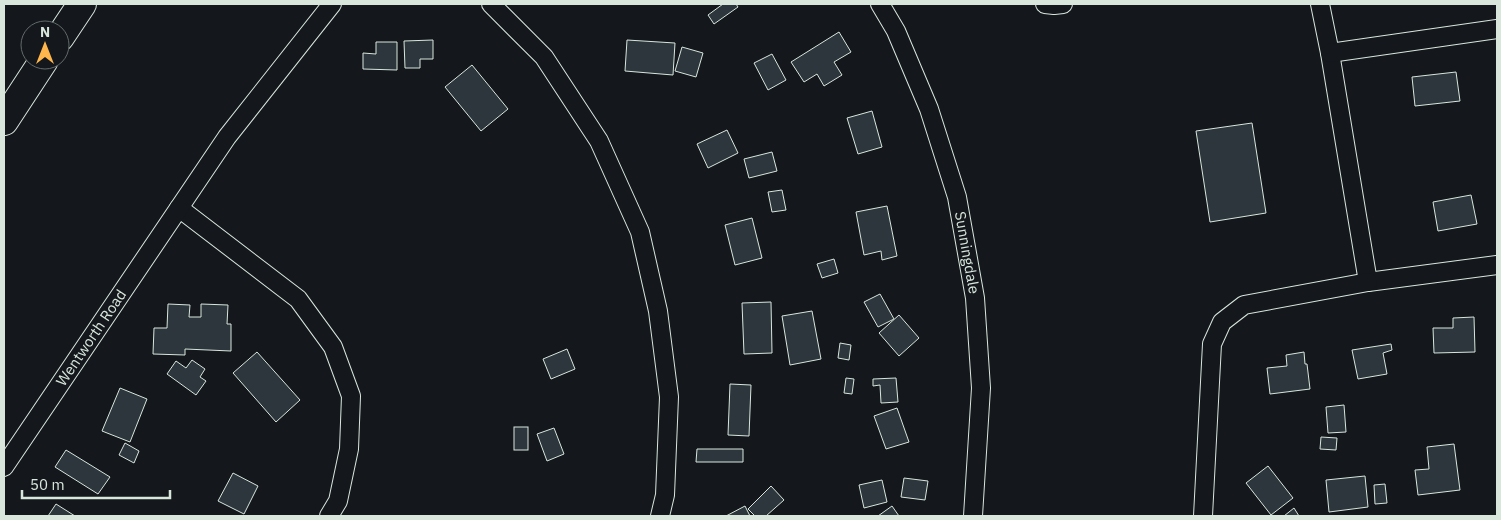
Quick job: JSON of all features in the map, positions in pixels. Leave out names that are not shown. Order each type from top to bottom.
[{"type":"highway","points":[[70,22],[82,4]]},
{"type":"highway","points":[[4,121],[37,70]]},
{"type":"street","name":"Wentworth Road","points":[[4,467],[227,138],[332,4]]},
{"type":"street","points":[[491,4],[544,57],[599,141],[640,232],[658,311],[669,397],[665,495],[660,516]]},
{"type":"street","name":"Sunningdale","points":[[880,4],[896,31],[929,109],[957,197],[972,279],[981,388],[973,516]]},
{"type":"street","points":[[1045,4],[1063,4]]},
{"type":"street","points":[[1320,4],[1330,53],[1368,282]]},
{"type":"street","points":[[1330,53],[1497,29]]},
{"type":"street","points":[[179,208],[298,299],[333,347],[351,396],[349,449],[338,501],[329,516]]},
{"type":"street","points":[[1204,516],[1212,344],[1222,322],[1244,305],[1368,282],[1497,265]]},
{"type":"building","points":[[723,4],[736,4],[738,7],[714,24],[708,15]]},
{"type":"building","points":[[839,32],[851,52],[834,62],[842,75],[824,86],[817,74],[804,82],[791,62]]},
{"type":"building","points":[[433,40],[433,59],[420,59],[420,68],[405,68],[404,41]]},
{"type":"building","points":[[627,40],[675,43],[673,75],[625,71]]},
{"type":"building","points":[[376,42],[397,42],[397,70],[363,69],[363,53],[376,54]]},
{"type":"building","points":[[682,47],[703,53],[696,77],[675,71]]},
{"type":"building","points":[[772,54],[786,80],[768,90],[754,63]]},
{"type":"building","points":[[472,65],[508,109],[481,131],[445,87]]},
{"type":"building","points":[[1456,72],[1460,101],[1415,106],[1412,77]]},
{"type":"building","points":[[872,111],[882,147],[858,154],[847,118]]},
{"type":"building","points":[[1252,123],[1266,213],[1210,222],[1196,131]]},
{"type":"building","points":[[727,130],[738,153],[708,168],[697,144]]},
{"type":"building","points":[[772,152],[777,171],[749,178],[744,159]]},
{"type":"building","points":[[782,190],[786,210],[772,212],[768,192]]},
{"type":"building","points":[[1471,195],[1477,224],[1438,231],[1433,202]]},
{"type":"building","points":[[887,206],[897,256],[882,260],[881,251],[864,255],[856,212]]},
{"type":"building","points":[[752,218],[762,258],[735,265],[725,225]]},
{"type":"building","points":[[834,259],[838,273],[822,278],[817,264]]},
{"type":"building","points":[[880,294],[894,319],[878,327],[864,302]]},
{"type":"building","points":[[771,302],[772,353],[744,354],[742,303]]},
{"type":"building","points":[[168,304],[190,305],[189,317],[201,317],[201,304],[228,305],[227,324],[231,324],[231,351],[185,349],[185,355],[153,354],[154,328],[167,328]]},
{"type":"building","points":[[812,311],[821,359],[790,365],[782,316]]},
{"type":"building","points":[[899,315],[919,338],[899,356],[879,333]]},
{"type":"building","points":[[1474,317],[1475,352],[1434,353],[1433,328],[1453,328],[1453,318]]},
{"type":"building","points":[[840,343],[851,345],[849,360],[838,358]]},
{"type":"building","points":[[1391,344],[1392,350],[1383,353],[1387,374],[1358,379],[1352,350]]},
{"type":"building","points":[[567,349],[575,369],[551,379],[543,359]]},
{"type":"building","points":[[257,352],[300,400],[276,422],[233,373]]},
{"type":"building","points":[[1304,352],[1310,389],[1270,394],[1267,368],[1287,366],[1286,355]]},
{"type":"building","points":[[192,360],[205,369],[200,377],[206,381],[196,395],[167,374],[176,361],[186,368]]},
{"type":"building","points":[[846,378],[854,379],[852,394],[844,393]]},
{"type":"building","points":[[896,378],[898,402],[881,403],[880,385],[873,386],[873,379]]},
{"type":"building","points":[[730,384],[751,385],[749,436],[728,435]]},
{"type":"building","points":[[120,388],[147,399],[130,442],[102,431]]},
{"type":"building","points":[[1344,405],[1346,432],[1328,433],[1326,407]]},
{"type":"building","points":[[897,408],[909,442],[886,449],[874,416]]},
{"type":"building","points":[[514,427],[528,427],[528,450],[514,450]]},
{"type":"building","points":[[554,428],[564,454],[547,461],[537,434]]},
{"type":"building","points":[[1321,437],[1337,438],[1336,450],[1320,449]]},
{"type":"building","points":[[125,443],[139,451],[134,463],[119,455]]},
{"type":"building","points":[[1454,444],[1460,490],[1418,495],[1415,470],[1429,469],[1427,447]]},
{"type":"building","points":[[697,449],[743,449],[743,462],[696,462]]},
{"type":"building","points":[[66,450],[110,477],[98,494],[55,467]]},
{"type":"building","points":[[1268,466],[1293,498],[1271,515],[1246,483]]},
{"type":"building","points":[[233,473],[258,486],[244,514],[218,501]]},
{"type":"building","points":[[1365,476],[1368,507],[1329,512],[1326,480]]},
{"type":"building","points":[[904,478],[928,481],[925,500],[901,497]]},
{"type":"building","points":[[882,480],[887,502],[864,508],[859,485]]},
{"type":"building","points":[[1385,484],[1387,503],[1375,504],[1374,485]]},
{"type":"building","points":[[771,486],[784,500],[766,516],[755,516],[748,509]]},
{"type":"building","points":[[56,504],[75,516],[48,516]]},
{"type":"building","points":[[745,506],[750,516],[726,516]]},
{"type":"building","points":[[892,506],[899,516],[878,516]]},
{"type":"building","points":[[1294,508],[1299,516],[1284,516]]}]
